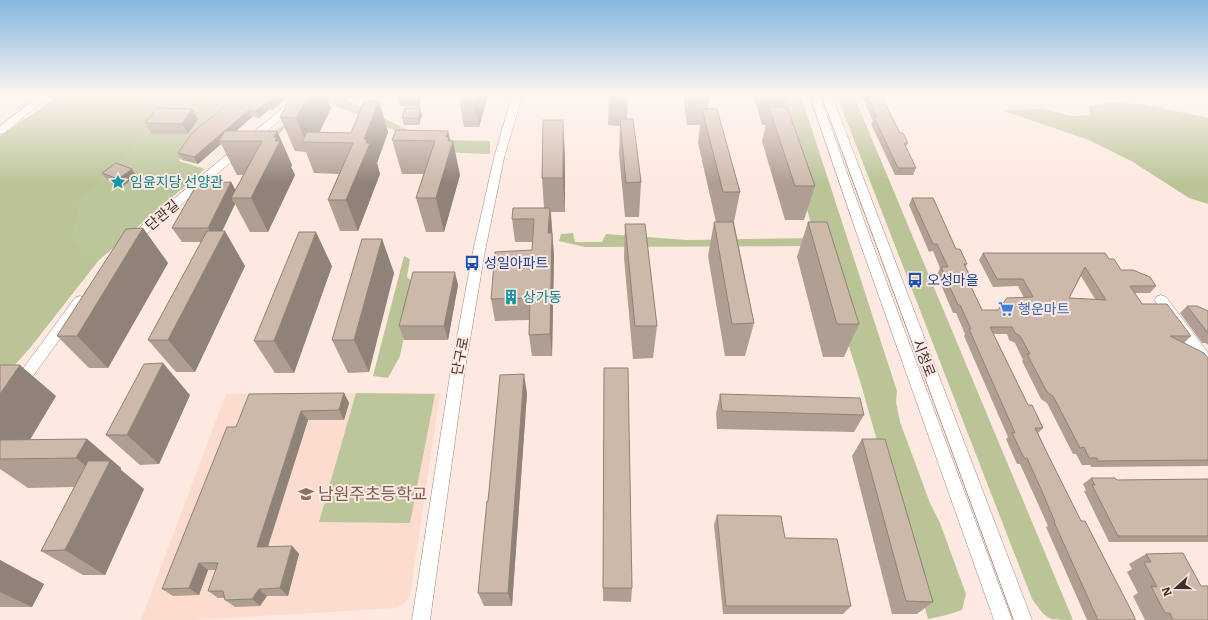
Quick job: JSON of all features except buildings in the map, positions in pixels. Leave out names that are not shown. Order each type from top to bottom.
[{"type":"street","name":"단관길","points":[[124,246],[268,125]]},
{"type":"street","name":"단구로","points":[[422,620],[457,375],[479,251],[499,158],[509,125]]},
{"type":"street","name":"시청로","points":[[825,125],[865,240],[1003,620]]},
{"type":"street","name":"시청로","points":[[838,125],[1022,620]]},
{"type":"street","points":[[0,411],[85,295]]},
{"type":"street","points":[[1161,300],[1208,363]]},
{"type":"shaded area","name":"남원주초등학교","points":[[440,393],[410,595],[405,603],[396,608],[196,620],[141,620],[226,394]]},
{"type":"green space","points":[[16,125],[205,125],[179,161],[205,169],[98,261],[29,349],[0,136]]},
{"type":"green space","points":[[16,125],[154,125],[143,138],[80,198],[72,238],[98,261],[29,349],[0,382],[0,136]]},
{"type":"green space","points":[[284,125],[288,125],[264,151],[252,150]]},
{"type":"green space","points":[[382,125],[398,125],[412,132],[442,140],[490,141],[490,154],[441,152]]},
{"type":"green space","points":[[783,125],[810,125],[897,391],[896,402],[900,422],[966,594],[962,610],[928,619],[860,381],[817,246],[585,247],[559,241],[561,234],[573,233],[575,242],[602,242],[606,234],[687,240],[815,238]]},
{"type":"green space","points":[[848,125],[866,125],[1073,620],[1057,620],[1048,617],[1041,611],[1032,599]]},
{"type":"green space","points":[[1045,125],[1208,125],[1208,204],[1189,198],[1133,162],[1089,140]]},
{"type":"green space","points":[[404,256],[410,259],[407,277],[415,284],[400,356],[388,378],[373,376]]},
{"type":"green space","points":[[356,393],[435,394],[410,523],[319,522]]},
{"type":"place","name":"임윤지당 선양관","points":[[118,182]]},
{"type":"place","name":"성일아파트","points":[[472,263]]},
{"type":"place","name":"오성마을","points":[[915,280]]},
{"type":"place","name":"상가동","points":[[511,297]]},
{"type":"place","name":"행운마트","points":[[1006,309]]},
{"type":"place","name":"남원주초등학교","points":[[306,494]]}]
